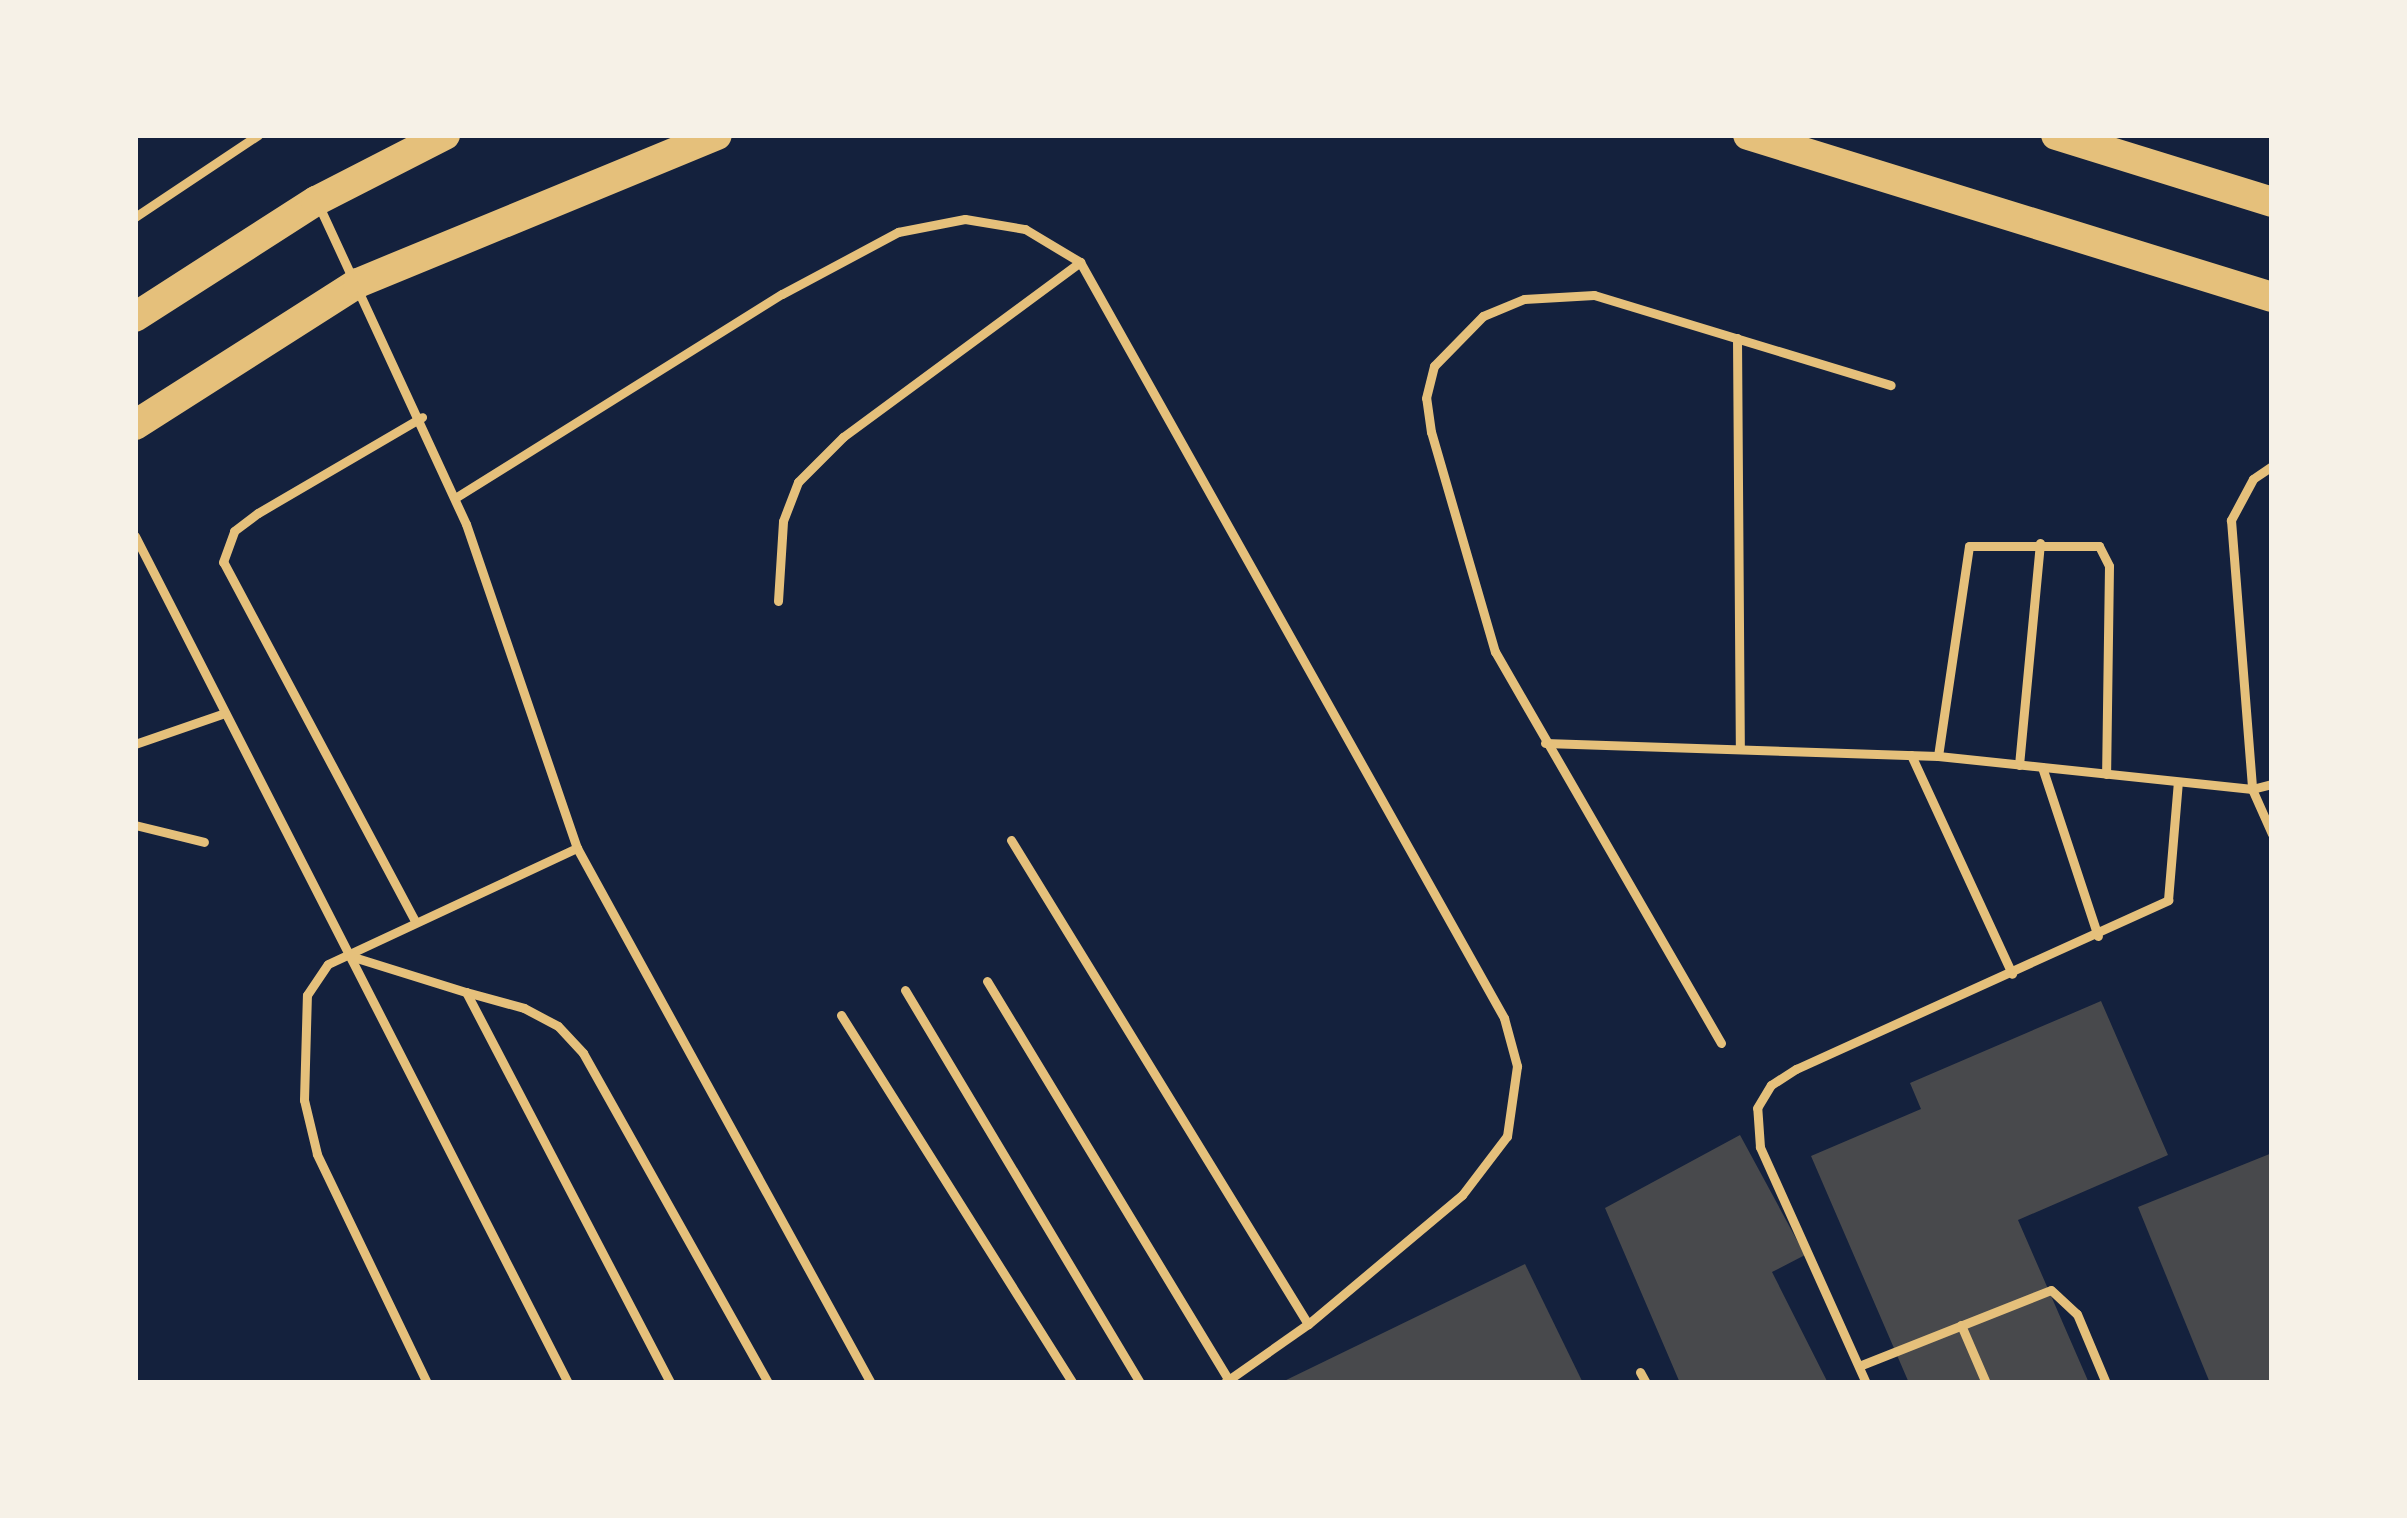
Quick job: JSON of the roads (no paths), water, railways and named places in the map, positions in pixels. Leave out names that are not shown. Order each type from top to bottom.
[{"type":"main road","points":[[135,317],[316,202],[445,135]]},
{"type":"main road","points":[[135,425],[358,283],[717,135]]},
{"type":"main road","points":[[1748,135],[2272,297]]},
{"type":"main road","points":[[2056,135],[2272,202]]},
{"type":"lane","points":[[135,217],[258,135]]},
{"type":"lane","points":[[316,202],[422,417],[455,498],[512,643],[577,848],[871,1383]]},
{"type":"lane","points":[[455,498],[782,294],[898,232],[964,219],[1025,229],[1080,262],[1504,1018],[1519,1092],[1507,1136],[1488,1166],[1308,1324],[1227,1382],[987,982]]},
{"type":"lane","points":[[778,602],[783,521],[798,482],[843,436],[1080,262]]},
{"type":"lane","points":[[1721,1043],[1495,652],[1431,432],[1426,398],[1433,366],[1483,316],[1524,299],[1594,295],[1891,385]]},
{"type":"lane","points":[[1737,338],[1740,748]]},
{"type":"lane","points":[[416,921],[223,562],[234,531],[258,513],[422,417]]},
{"type":"lane","points":[[2272,466],[2253,478],[2231,520],[2252,789],[2272,834]]},
{"type":"lane","points":[[135,536],[568,1383]]},
{"type":"lane","points":[[1938,756],[1961,560],[1979,541],[2099,546],[2107,555],[2106,774]]},
{"type":"lane","points":[[2020,765],[2040,544]]},
{"type":"lane","points":[[135,744],[225,713]]},
{"type":"lane","points":[[1545,743],[1938,756],[2252,789],[2272,784]]},
{"type":"lane","points":[[1910,755],[2012,974]]},
{"type":"lane","points":[[2042,767],[2098,936]]},
{"type":"lane","points":[[1866,1383],[1760,1148],[1757,1108],[1771,1085],[1796,1069],[2098,936],[2168,900],[2178,782]]},
{"type":"lane","points":[[135,825],[204,842]]},
{"type":"lane","points":[[1011,840],[1308,1324]]},
{"type":"lane","points":[[427,1383],[342,1216],[304,1100],[307,995],[316,976],[346,955],[577,848]]},
{"type":"lane","points":[[346,955],[524,1008],[558,1026],[583,1053],[768,1383]]},
{"type":"lane","points":[[904,990],[1140,1383]]},
{"type":"lane","points":[[466,992],[670,1383]]},
{"type":"lane","points":[[841,1015],[1072,1383]]},
{"type":"lane","points":[[1859,1366],[2050,1290],[2077,1314],[2106,1383]]},
{"type":"lane","points":[[1961,1325],[1986,1383]]}]
